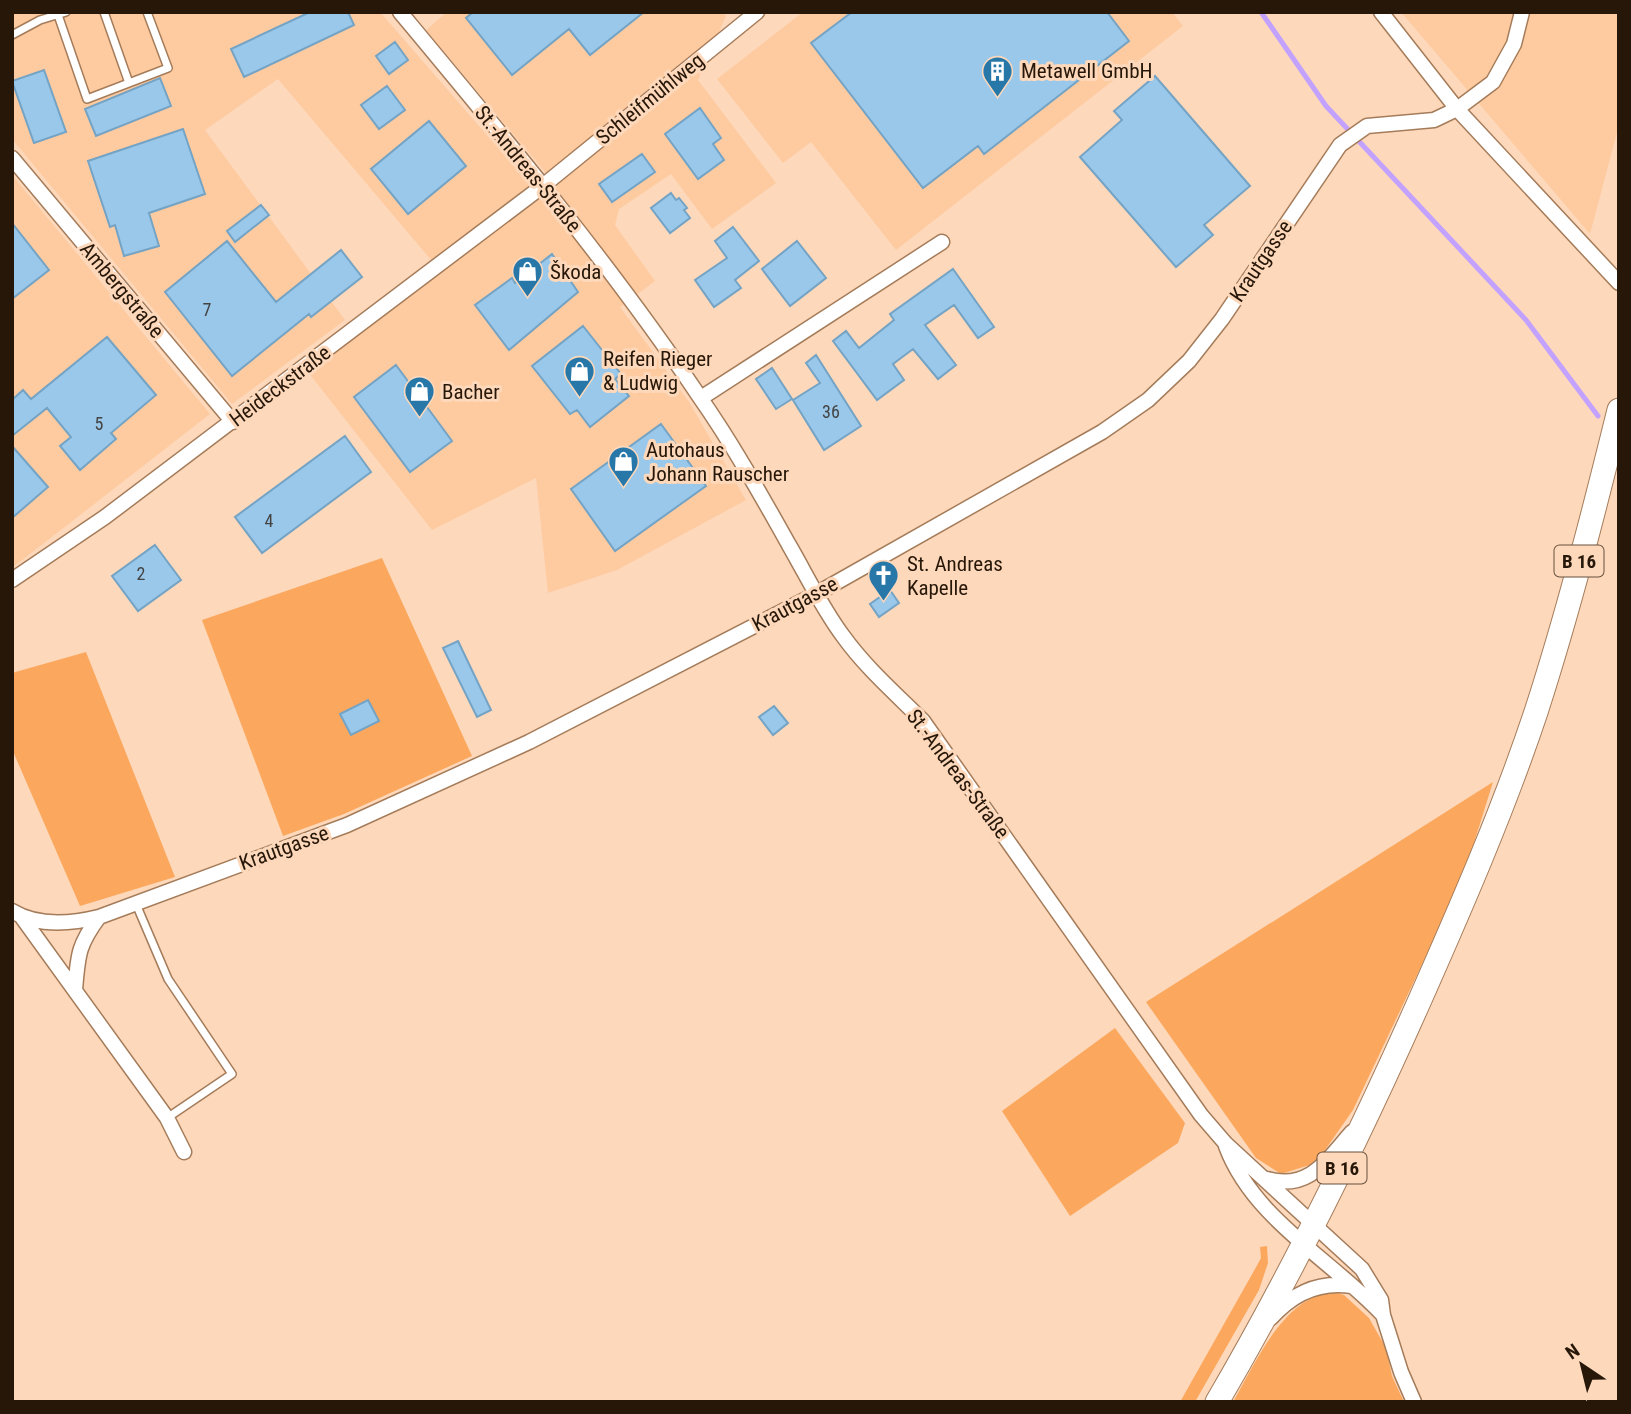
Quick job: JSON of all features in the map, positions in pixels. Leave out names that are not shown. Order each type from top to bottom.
[{"type":"main road","name":"B 16","points":[[1217,1402],[1310,1234],[1370,1113],[1472,883],[1536,712],[1593,514],[1619,410]]},
{"type":"street","name":"St.-Andreas-Straße","points":[[400,12],[544,185],[639,311],[701,398],[785,537],[816,594],[851,646],[923,721],[1193,1104],[1226,1144]]},
{"type":"street","name":"Schleifmühlweg","points":[[544,185],[757,12]]},
{"type":"street","points":[[1381,12],[1457,109],[1619,283]]},
{"type":"street","name":"Krautgasse","points":[[17,914],[44,922],[75,923],[99,917],[347,825],[530,742],[816,594],[1102,432],[1148,400],[1188,361],[1222,319],[1340,145],[1367,126],[1434,120],[1457,109],[1493,82],[1514,44],[1522,12]]},
{"type":"street","name":"Ambergstraße","points":[[12,158],[233,422]]},
{"type":"street","name":"Heideckstraße","points":[[12,580],[105,517],[233,422],[544,185]]},
{"type":"street","points":[[701,398],[942,242]]},
{"type":"street","points":[[17,914],[167,1118],[184,1152]]},
{"type":"street","points":[[75,990],[78,959],[84,937],[99,917]]},
{"type":"street","points":[[1265,1178],[1289,1183],[1313,1173],[1370,1113]]},
{"type":"street","points":[[1226,1144],[1265,1178],[1352,1286],[1383,1315]]},
{"type":"street","points":[[1226,1144],[1240,1174],[1274,1216],[1310,1234],[1362,1269],[1381,1300],[1383,1315],[1405,1384],[1414,1402]]},
{"type":"street","points":[[1255,1337],[1279,1309],[1294,1297],[1316,1286],[1336,1283],[1352,1286]]},
{"type":"lane","points":[[104,12],[130,83]]},
{"type":"lane","points":[[12,35],[40,20],[62,14],[87,99],[168,68],[147,12]]},
{"type":"lane","points":[[136,904],[168,979],[232,1074],[167,1118]]},
{"type":"shaded area","points":[[12,12],[380,12],[532,187],[432,261],[278,79],[205,130],[345,320],[232,404],[12,139]]},
{"type":"shaded area","points":[[447,12],[723,12],[726,16],[698,80],[776,183],[712,229],[671,174],[619,209],[615,225],[655,281],[620,307],[689,402],[746,500],[617,570],[548,593],[536,478],[432,530],[308,372],[556,185],[426,30]]},
{"type":"shaded area","points":[[803,12],[1172,12],[1183,26],[896,250],[811,142],[783,163],[717,79]]},
{"type":"shaded area","points":[[1401,12],[1619,12],[1619,125],[1590,234]]},
{"type":"shaded area","points":[[12,175],[210,414],[12,568]]},
{"type":"shaded area","points":[[382,558],[472,756],[344,814],[283,836],[202,620]]},
{"type":"shaded area","points":[[86,652],[175,877],[80,906],[12,749],[12,673]]},
{"type":"shaded area","points":[[1493,782],[1463,878],[1353,1110],[1316,1163],[1281,1174],[1256,1158],[1146,1002]]},
{"type":"shaded area","points":[[1115,1028],[1185,1123],[1178,1143],[1070,1216],[1002,1111]]},
{"type":"shaded area","points":[[1267,1246],[1268,1263],[1259,1290],[1195,1402],[1180,1402],[1261,1258],[1260,1247]]},
{"type":"shaded area","points":[[1334,1292],[1344,1295],[1369,1318],[1386,1348],[1392,1376],[1404,1402],[1233,1402],[1261,1351],[1286,1318],[1300,1305],[1316,1296]]},
{"type":"building","points":[[310,12],[348,12],[354,25],[244,77],[231,49]]},
{"type":"building","points":[[473,12],[644,12],[590,55],[569,29],[512,75],[466,18]]},
{"type":"building","name":"Metawell GmbH","points":[[852,12],[1107,12],[1129,41],[984,154],[978,146],[923,188],[811,43]]},
{"type":"building","points":[[395,42],[408,60],[389,74],[376,56]]},
{"type":"building","points":[[44,70],[66,132],[34,143],[12,81]]},
{"type":"building","points":[[1155,76],[1250,186],[1204,225],[1213,235],[1176,267],[1080,157],[1122,120],[1114,111]]},
{"type":"building","points":[[160,78],[171,106],[96,136],[85,109]]},
{"type":"building","points":[[387,86],[405,110],[379,129],[361,105]]},
{"type":"building","points":[[700,108],[721,138],[713,144],[724,160],[698,179],[665,134]]},
{"type":"building","points":[[429,121],[466,166],[408,214],[371,169]]},
{"type":"building","points":[[183,129],[205,194],[149,213],[159,246],[124,256],[115,225],[110,227],[88,161]]},
{"type":"building","points":[[642,154],[655,172],[612,202],[599,184]]},
{"type":"building","points":[[671,193],[687,208],[684,210],[690,218],[670,233],[651,208]]},
{"type":"building","points":[[261,205],[269,215],[235,242],[227,231]]},
{"type":"building","points":[[12,223],[49,270],[12,299]]},
{"type":"building","points":[[733,227],[759,261],[735,280],[741,288],[714,307],[695,280],[727,258],[715,241]]},
{"type":"building","points":[[227,241],[276,302],[341,250],[362,277],[311,317],[309,314],[232,376],[165,292]]},
{"type":"building","points":[[797,241],[826,278],[790,306],[762,269]]},
{"type":"building","name":"Škoda","points":[[552,254],[578,292],[509,350],[475,305],[512,278],[515,283]]},
{"type":"building","points":[[953,269],[994,327],[978,338],[954,305],[925,325],[956,365],[938,379],[913,349],[893,364],[904,380],[877,400],[833,341],[846,331],[859,348],[894,320],[890,314]]},
{"type":"building","points":[[583,326],[621,374],[615,379],[629,396],[590,427],[577,410],[570,414],[532,366]]},
{"type":"building","points":[[107,337],[156,395],[111,433],[116,439],[80,470],[60,446],[71,437],[47,408],[12,436],[12,400],[23,390],[31,399]]},
{"type":"building","points":[[816,355],[861,426],[824,450],[793,400],[820,383],[806,363]]},
{"type":"building","points":[[396,365],[452,441],[410,472],[354,397]]},
{"type":"building","points":[[772,368],[792,399],[776,409],[756,379]]},
{"type":"building","points":[[661,424],[706,486],[615,551],[571,489]]},
{"type":"building","points":[[345,436],[371,472],[262,553],[235,517]]},
{"type":"building","points":[[12,446],[48,487],[12,518]]},
{"type":"building","points":[[155,545],[181,580],[138,611],[112,576]]},
{"type":"building","name":"St. Andreas Kapelle","points":[[890,590],[899,603],[879,617],[870,604]]},
{"type":"building","points":[[458,641],[491,710],[477,717],[443,648]]},
{"type":"building","points":[[368,700],[379,721],[351,735],[340,714]]},
{"type":"building","points":[[774,706],[788,723],[773,735],[759,717]]},
{"type":"waterway","points":[[1261,12],[1326,106],[1526,320],[1598,416]]},
{"type":"place","name":"Metawell GmbH","points":[[998,98]]},
{"type":"place","name":"Škoda","points":[[527,299]]},
{"type":"place","name":"Reifen Rieger & Ludwig","points":[[580,398]]},
{"type":"place","name":"Bacher","points":[[419,419]]},
{"type":"place","name":"Autohaus Johann Rauscher","points":[[623,489]]},
{"type":"place","name":"St. Andreas Kapelle","points":[[884,603]]}]
